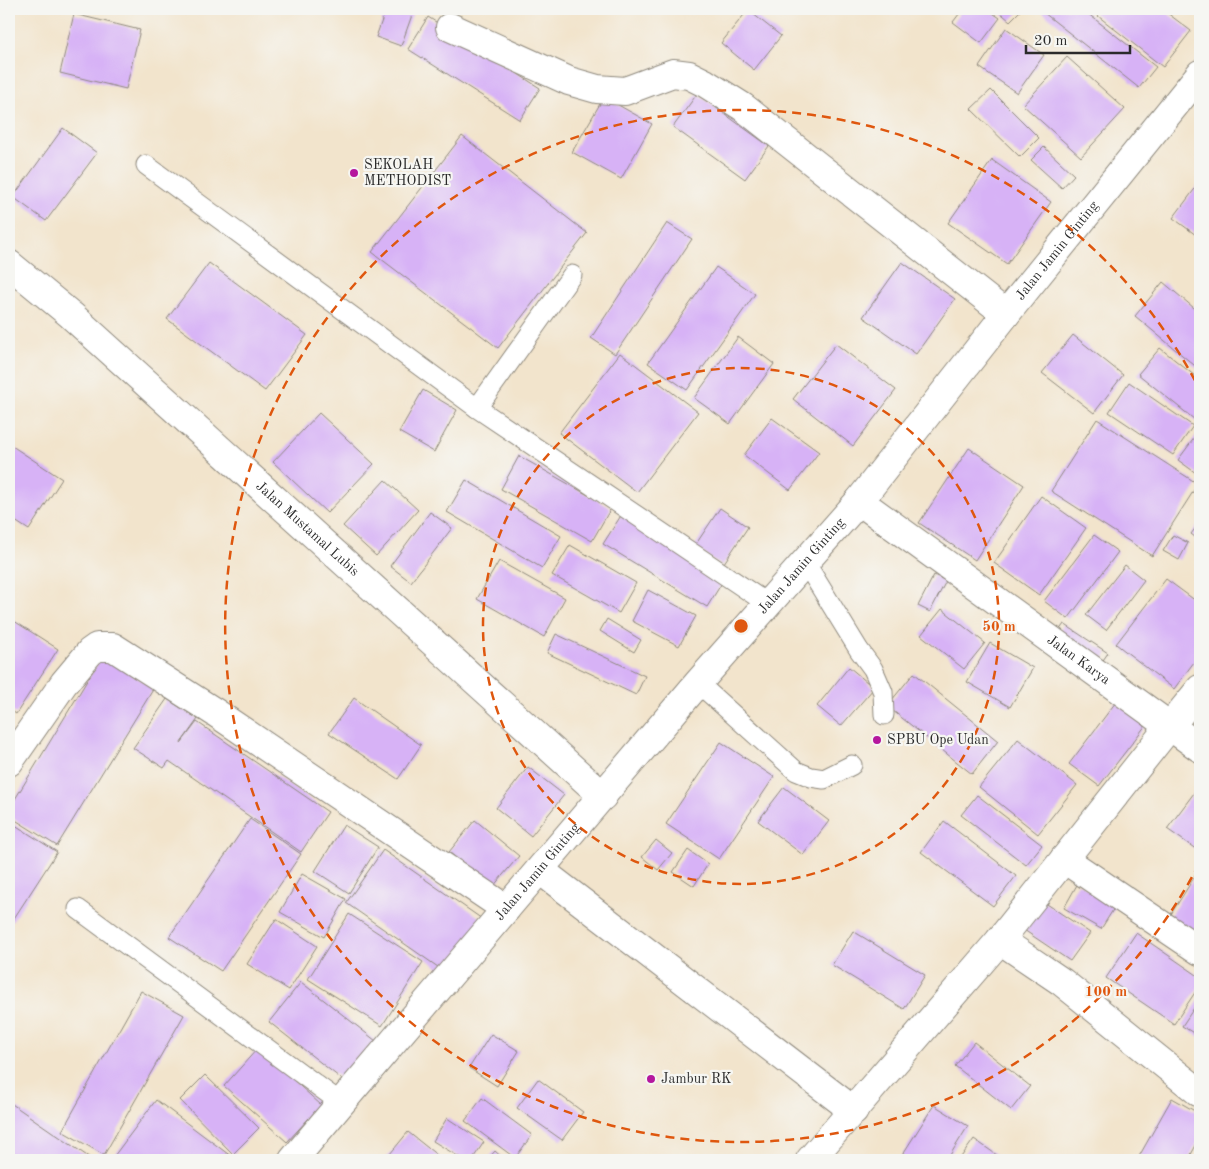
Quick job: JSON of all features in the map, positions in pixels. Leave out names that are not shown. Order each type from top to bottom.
[{"type":"main road","points":[[450,27],[569,81],[597,89],[625,91],[673,73],[688,75],[705,83],[743,108],[1006,314]]},
{"type":"main road","name":"Jalan Jamin Ginting","points":[[293,1160],[698,683],[860,502],[1006,314],[1199,77]]},
{"type":"main road","name":"Jalan Mustamal Lubis","points":[[9,264],[71,315],[603,796]]},
{"type":"main road","name":"Jalan Karya","points":[[860,502],[1200,748]]},
{"type":"main road","points":[[9,762],[64,683],[90,652],[97,647],[113,647],[224,718],[506,909]]},
{"type":"main road","points":[[810,1160],[1000,940],[1200,690]]},
{"type":"main road","points":[[1064,859],[1200,951]]},
{"type":"main road","points":[[540,870],[854,1110]]},
{"type":"main road","points":[[1000,940],[1062,982],[1200,1093]]},
{"type":"lane","points":[[146,165],[477,408],[768,604]]},
{"type":"lane","points":[[477,408],[572,275]]},
{"type":"lane","points":[[805,562],[859,650],[873,669],[882,692],[884,714]]},
{"type":"lane","points":[[698,683],[796,771],[811,777],[824,779],[852,765]]},
{"type":"lane","points":[[78,909],[341,1103]]},
{"type":"building","points":[[386,9],[394,9],[412,15],[401,46],[376,37]]},
{"type":"building","points":[[963,9],[987,9],[1000,18],[981,43],[953,22]]},
{"type":"building","points":[[996,9],[1022,9],[1010,21]]},
{"type":"building","points":[[1039,9],[1082,9],[1156,67],[1139,88]]},
{"type":"building","points":[[1089,9],[1162,9],[1191,31],[1163,67]]},
{"type":"building","points":[[748,10],[781,36],[754,70],[721,43]]},
{"type":"building","points":[[74,14],[140,30],[126,89],[60,73]]},
{"type":"building","points":[[428,17],[540,88],[520,120],[408,49]]},
{"type":"building","points":[[1006,28],[1044,55],[1017,93],[979,67]]},
{"type":"building","points":[[1067,57],[1125,109],[1081,157],[1023,105]]},
{"type":"building","points":[[991,90],[1039,138],[1020,157],[971,109]]},
{"type":"building","points":[[697,94],[769,146],[745,179],[673,127]]},
{"type":"building","points":[[604,97],[652,124],[621,179],[572,152]]},
{"type":"building","points":[[63,128],[97,153],[46,221],[13,197]]},
{"type":"building","points":[[462,136],[587,233],[498,348],[372,252]]},
{"type":"building","points":[[1044,147],[1074,175],[1062,188],[1031,160]]},
{"type":"building","points":[[992,160],[1051,202],[1007,264],[948,223]]},
{"type":"building","points":[[1200,182],[1200,238],[1173,218]]},
{"type":"building","points":[[667,223],[692,239],[615,354],[591,338]]},
{"type":"building","points":[[902,262],[955,299],[916,354],[863,317]]},
{"type":"building","points":[[209,263],[307,335],[265,391],[167,319]]},
{"type":"building","points":[[716,267],[755,294],[687,390],[648,363]]},
{"type":"building","points":[[1163,282],[1200,313],[1200,370],[1135,316]]},
{"type":"building","points":[[1073,335],[1123,375],[1094,413],[1042,373]]},
{"type":"building","points":[[738,337],[774,364],[730,424],[694,398]]},
{"type":"building","points":[[836,344],[896,390],[853,446],[793,399]]},
{"type":"building","points":[[1160,348],[1200,380],[1200,424],[1138,374]]},
{"type":"building","points":[[620,353],[698,412],[637,492],[559,433]]},
{"type":"building","points":[[1129,382],[1193,426],[1173,455],[1109,412]]},
{"type":"building","points":[[423,390],[457,410],[434,452],[399,432]]},
{"type":"building","points":[[319,413],[374,464],[327,513],[273,462]]},
{"type":"building","points":[[772,418],[819,452],[790,490],[744,455]]},
{"type":"building","points":[[1097,419],[1198,484],[1152,556],[1051,491]]},
{"type":"building","points":[[1198,433],[1200,434],[1200,476],[1178,460]]},
{"type":"building","points":[[9,444],[62,479],[29,530],[9,517]]},
{"type":"building","points":[[969,448],[1024,485],[975,560],[919,523]]},
{"type":"building","points":[[519,456],[611,508],[592,541],[501,489]]},
{"type":"building","points":[[385,480],[418,510],[376,556],[343,526]]},
{"type":"building","points":[[466,480],[561,536],[542,568],[447,512]]},
{"type":"building","points":[[1041,496],[1086,528],[1039,595],[994,563]]},
{"type":"building","points":[[720,508],[748,527],[722,566],[694,547]]},
{"type":"building","points":[[430,512],[452,528],[411,582],[390,566]]},
{"type":"building","points":[[622,514],[725,578],[707,607],[603,544]]},
{"type":"building","points":[[1200,522],[1200,541],[1191,534]]},
{"type":"building","points":[[1094,535],[1118,552],[1068,619],[1044,601]]},
{"type":"building","points":[[1173,535],[1188,543],[1179,560],[1163,551]]},
{"type":"building","points":[[570,545],[636,583],[619,613],[552,575]]},
{"type":"building","points":[[499,561],[565,598],[544,637],[477,599]]},
{"type":"building","points":[[1125,565],[1144,580],[1106,630],[1086,615]]},
{"type":"building","points":[[934,575],[946,581],[930,612],[918,606]]},
{"type":"building","points":[[1166,579],[1200,604],[1200,654],[1174,689],[1116,644]]},
{"type":"building","points":[[648,590],[696,616],[679,646],[632,621]]},
{"type":"building","points":[[942,609],[985,643],[964,669],[921,635]]},
{"type":"building","points":[[11,619],[58,649],[16,714],[9,709],[9,623]]},
{"type":"building","points":[[607,619],[641,640],[634,652],[600,631]]},
{"type":"building","points":[[1064,624],[1108,653],[1099,666],[1055,636]]},
{"type":"building","points":[[556,634],[645,676],[636,695],[547,653]]},
{"type":"building","points":[[990,643],[1033,668],[1010,707],[967,682]]},
{"type":"building","points":[[102,656],[154,688],[57,846],[9,816],[9,809]]},
{"type":"building","points":[[849,667],[874,688],[841,726],[817,706]]},
{"type":"building","points":[[914,673],[998,741],[972,774],[887,706]]},
{"type":"building","points":[[354,698],[421,745],[398,779],[329,733]]},
{"type":"building","points":[[167,699],[198,719],[181,743],[197,722],[328,812],[301,852],[169,761],[164,768],[133,748]]},
{"type":"building","points":[[1116,702],[1146,725],[1099,786],[1069,764]]},
{"type":"building","points":[[1018,739],[1077,785],[1038,834],[979,787]]},
{"type":"building","points":[[721,742],[774,777],[719,859],[666,824]]},
{"type":"building","points":[[528,767],[564,795],[531,836],[496,808]]},
{"type":"building","points":[[1200,785],[1200,852],[1167,829]]},
{"type":"building","points":[[784,787],[829,821],[803,855],[758,821]]},
{"type":"building","points":[[977,795],[1042,845],[1026,865],[961,815]]},
{"type":"building","points":[[250,819],[301,854],[221,971],[169,937]]},
{"type":"building","points":[[475,820],[519,856],[492,888],[449,852]]},
{"type":"building","points":[[9,821],[57,852],[9,926]]},
{"type":"building","points":[[944,821],[1016,876],[993,906],[921,852]]},
{"type":"building","points":[[344,825],[378,847],[349,893],[315,871]]},
{"type":"building","points":[[656,840],[672,853],[658,870],[642,857]]},
{"type":"building","points":[[383,850],[485,921],[448,974],[346,903]]},
{"type":"building","points":[[688,850],[708,864],[694,886],[673,872]]},
{"type":"building","points":[[1200,868],[1200,938],[1168,919]]},
{"type":"building","points":[[302,874],[346,899],[324,937],[280,912]]},
{"type":"building","points":[[1078,883],[1116,905],[1101,929],[1064,908]]},
{"type":"building","points":[[1041,900],[1090,933],[1070,961],[1021,928]]},
{"type":"building","points":[[349,914],[423,962],[382,1026],[308,979]]},
{"type":"building","points":[[276,919],[317,946],[289,990],[247,964]]},
{"type":"building","points":[[853,931],[925,975],[904,1009],[832,965]]},
{"type":"building","points":[[1136,933],[1200,977],[1200,985],[1174,1024],[1106,978]]},
{"type":"building","points":[[301,982],[376,1041],[344,1081],[269,1022]]},
{"type":"building","points":[[141,991],[184,1015],[104,1155],[62,1131]]},
{"type":"building","points":[[1200,999],[1200,1037],[1182,1026]]},
{"type":"building","points":[[491,1034],[519,1051],[497,1086],[469,1068]]},
{"type":"building","points":[[974,1042],[1030,1086],[1011,1110],[955,1066]]},
{"type":"building","points":[[258,1048],[321,1105],[287,1142],[224,1086]]},
{"type":"building","points":[[205,1075],[259,1128],[233,1154],[180,1100]]},
{"type":"building","points":[[538,1079],[583,1112],[562,1140],[517,1108]]},
{"type":"building","points":[[482,1098],[532,1135],[515,1158],[465,1121]]},
{"type":"building","points":[[1172,1098],[1200,1114],[1200,1138],[1188,1160],[1137,1160]]},
{"type":"building","points":[[156,1100],[232,1157],[230,1160],[111,1160]]},
{"type":"building","points":[[9,1102],[93,1160],[9,1160]]},
{"type":"building","points":[[934,1105],[968,1126],[947,1160],[899,1160]]},
{"type":"building","points":[[447,1118],[484,1142],[472,1160],[464,1160],[433,1141]]},
{"type":"building","points":[[408,1132],[443,1160],[385,1160]]},
{"type":"building","points":[[974,1139],[1004,1160],[959,1160]]},
{"type":"building","points":[[495,1151],[505,1160],[487,1160]]},
{"type":"place","name":"SEKOLAH METHODIST","points":[[354,173]]},
{"type":"place","name":"SPBU Ope Udan","points":[[877,740]]},
{"type":"place","name":"Jambur RK","points":[[651,1079]]}]
